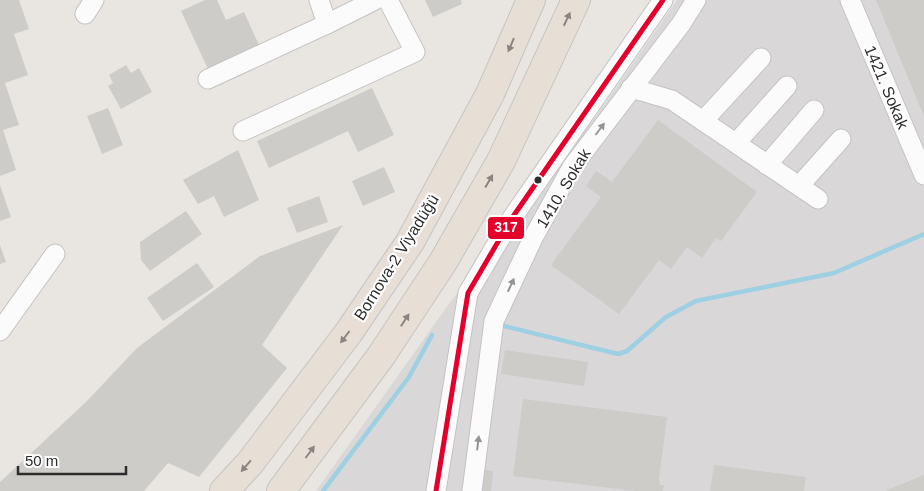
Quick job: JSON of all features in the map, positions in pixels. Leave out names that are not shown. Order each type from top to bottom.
[{"type":"highway","name":"Bornova-2 Viyadüğü","points":[[224,491],[250,463],[349,332],[410,242],[490,94],[531,0]]},
{"type":"highway","points":[[281,491],[381,356],[443,262],[501,161],[576,0]]},
{"type":"street","points":[[319,0],[328,24]]},
{"type":"street","points":[[208,79],[328,24],[374,0]]},
{"type":"street","points":[[243,131],[415,52],[388,0]]},
{"type":"street","name":"1410. Sokak","points":[[436,491],[468,293],[512,218],[663,0]]},
{"type":"street","name":"1410. Sokak","points":[[472,491],[494,321],[533,238],[572,167],[681,24],[696,0]]},
{"type":"street","name":"1421. Sokak","points":[[850,0],[924,175]]},
{"type":"street","points":[[703,121],[761,58]]},
{"type":"street","points":[[736,144],[787,86]]},
{"type":"street","points":[[631,88],[672,100],[818,199]]},
{"type":"street","points":[[767,165],[814,110]]},
{"type":"street","points":[[798,186],[841,139]]},
{"type":"street","points":[[0,331],[55,254]]},
{"type":"shaded area","points":[[677,0],[924,0],[924,491],[316,491],[448,305],[597,115]]},
{"type":"building","points":[[0,0],[19,0],[29,29],[14,34],[28,75],[5,83],[19,125],[3,130],[16,170],[0,176]]},
{"type":"building","points":[[205,0],[217,0],[226,20],[244,12],[259,45],[208,69],[181,11]]},
{"type":"building","points":[[425,0],[461,0],[462,4],[433,17]]},
{"type":"building","points":[[876,0],[924,0],[924,117],[891,36]]},
{"type":"building","points":[[126,65],[131,73],[139,68],[152,92],[121,109],[108,86],[113,83],[109,75]]},
{"type":"building","points":[[372,88],[394,135],[358,152],[348,131],[269,168],[257,141]]},
{"type":"building","points":[[108,108],[123,145],[102,154],[87,116]]},
{"type":"building","points":[[658,120],[757,192],[721,241],[716,238],[702,258],[687,247],[671,269],[659,260],[619,314],[551,265],[601,197],[586,186],[596,171],[612,182]]},
{"type":"building","points":[[238,150],[259,200],[224,217],[214,196],[198,204],[183,180]]},
{"type":"building","points":[[384,167],[395,192],[363,206],[352,181]]},
{"type":"building","points":[[0,185],[11,217],[0,221]]},
{"type":"building","points":[[319,196],[328,222],[297,233],[287,208]]},
{"type":"building","points":[[186,211],[202,234],[150,271],[141,260],[140,242]]},
{"type":"building","points":[[343,225],[262,345],[287,368],[199,477],[168,463],[144,491],[0,491],[0,482],[86,402],[137,348],[260,256]]},
{"type":"building","points":[[0,245],[6,262],[0,264]]},
{"type":"building","points":[[197,263],[214,287],[163,321],[147,298]]},
{"type":"building","points":[[505,350],[588,362],[584,386],[501,374]]},
{"type":"building","points":[[523,399],[667,417],[659,479],[660,485],[664,485],[663,491],[634,491],[513,476]]},
{"type":"building","points":[[714,465],[806,477],[804,491],[710,491]]},
{"type":"building","points":[[479,469],[493,471],[491,491],[477,491]]},
{"type":"building","points":[[924,475],[924,491],[885,491]]},
{"type":"waterway","points":[[500,325],[618,354],[627,351],[666,317],[696,301],[834,273],[924,234]]},
{"type":"waterway","points":[[323,491],[409,377],[432,335]]},
{"type":"transit line","name":"317","points":[[436,491],[468,293],[512,218],[663,0]]}]
